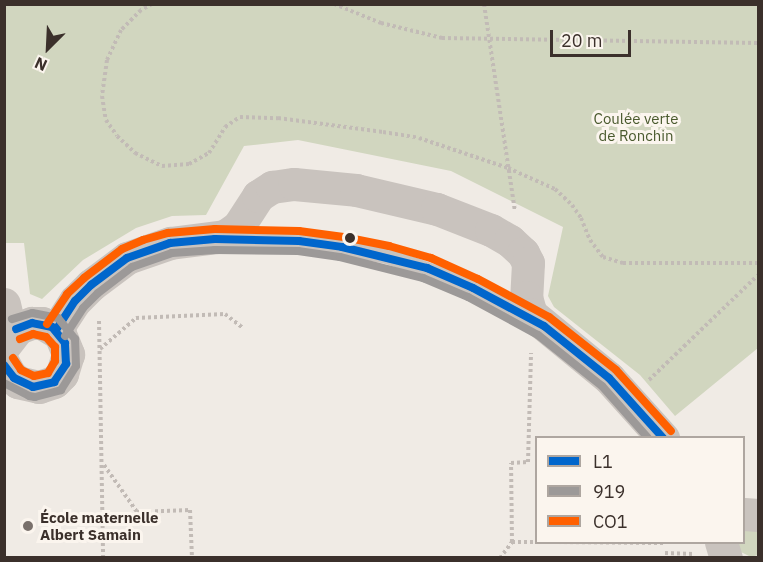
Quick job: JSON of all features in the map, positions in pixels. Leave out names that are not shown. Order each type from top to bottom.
[{"type":"street","points":[[56,330],[75,301],[105,273],[127,258],[170,243],[225,236],[238,227],[264,190],[285,183],[356,190],[420,204],[491,230],[518,248],[528,263],[526,304],[531,314],[590,361],[627,396],[661,436]]},
{"type":"street","points":[[32,323],[42,323],[56,330],[67,348],[68,359],[62,374],[54,382],[39,387],[8,355],[18,328],[32,323]]},
{"type":"lane","points":[[215,239],[312,242],[387,256],[453,279],[544,326]]},
{"type":"path","points":[[152,4],[141,10],[120,30],[107,60],[102,96],[106,120],[117,136],[135,153],[162,165],[189,164],[209,153],[225,127],[240,117],[278,118],[419,138],[508,168],[555,189],[572,205],[590,240],[603,257],[623,263],[759,263]]},
{"type":"path","points":[[334,4],[381,23],[442,38],[759,43]]},
{"type":"path","points":[[484,4],[515,202],[518,248]]},
{"type":"path","points":[[627,396],[646,382],[759,275]]},
{"type":"path","points":[[75,301],[99,320],[103,558]]},
{"type":"path","points":[[100,349],[136,318],[225,314],[243,328]]},
{"type":"path","points":[[500,558],[512,542],[511,463],[528,462],[531,346],[544,326]]},
{"type":"path","points":[[103,463],[137,513],[190,510],[192,558]]},
{"type":"path","points":[[512,542],[535,542]]},
{"type":"green space","name":"Coulée verte de Ronchin","points":[[4,5],[758,5],[758,348],[675,416],[640,375],[554,307],[548,296],[563,227],[451,171],[298,140],[244,146],[206,215],[172,216],[136,228],[83,260],[42,299],[30,294],[24,243],[5,243]]},
{"type":"green space","points":[[745,527],[758,527],[758,555],[751,557],[741,552],[737,544],[745,544]]},
{"type":"transit line","name":"CO1","points":[[47,324],[67,294],[84,278],[122,249],[143,240],[168,233],[215,229],[299,231],[344,237],[389,246],[431,258],[478,279],[549,317],[616,370],[671,431]]},
{"type":"transit line","name":"L1","points":[[56,330],[75,301],[91,285],[127,258],[170,243],[215,239],[299,241],[342,247],[427,268],[473,288],[544,326],[609,378],[661,436]]},
{"type":"transit line","name":"919","points":[[65,336],[83,308],[98,293],[132,267],[172,253],[215,250],[298,251],[340,257],[423,278],[468,297],[538,335],[602,386],[646,436]]},
{"type":"transit line","name":"919","points":[[4,383],[35,397],[61,390],[76,366],[75,339],[58,318],[32,313],[12,319]]},
{"type":"transit line","name":"L1","points":[[4,365],[14,378],[33,387],[54,382],[66,364],[65,343],[52,327],[32,323],[16,329]]},
{"type":"transit line","name":"CO1","points":[[13,358],[21,370],[34,376],[48,373],[55,361],[55,347],[46,337],[33,334],[20,339]]},
{"type":"place","name":"École maternelle Albert Samain","points":[[28,526]]}]
